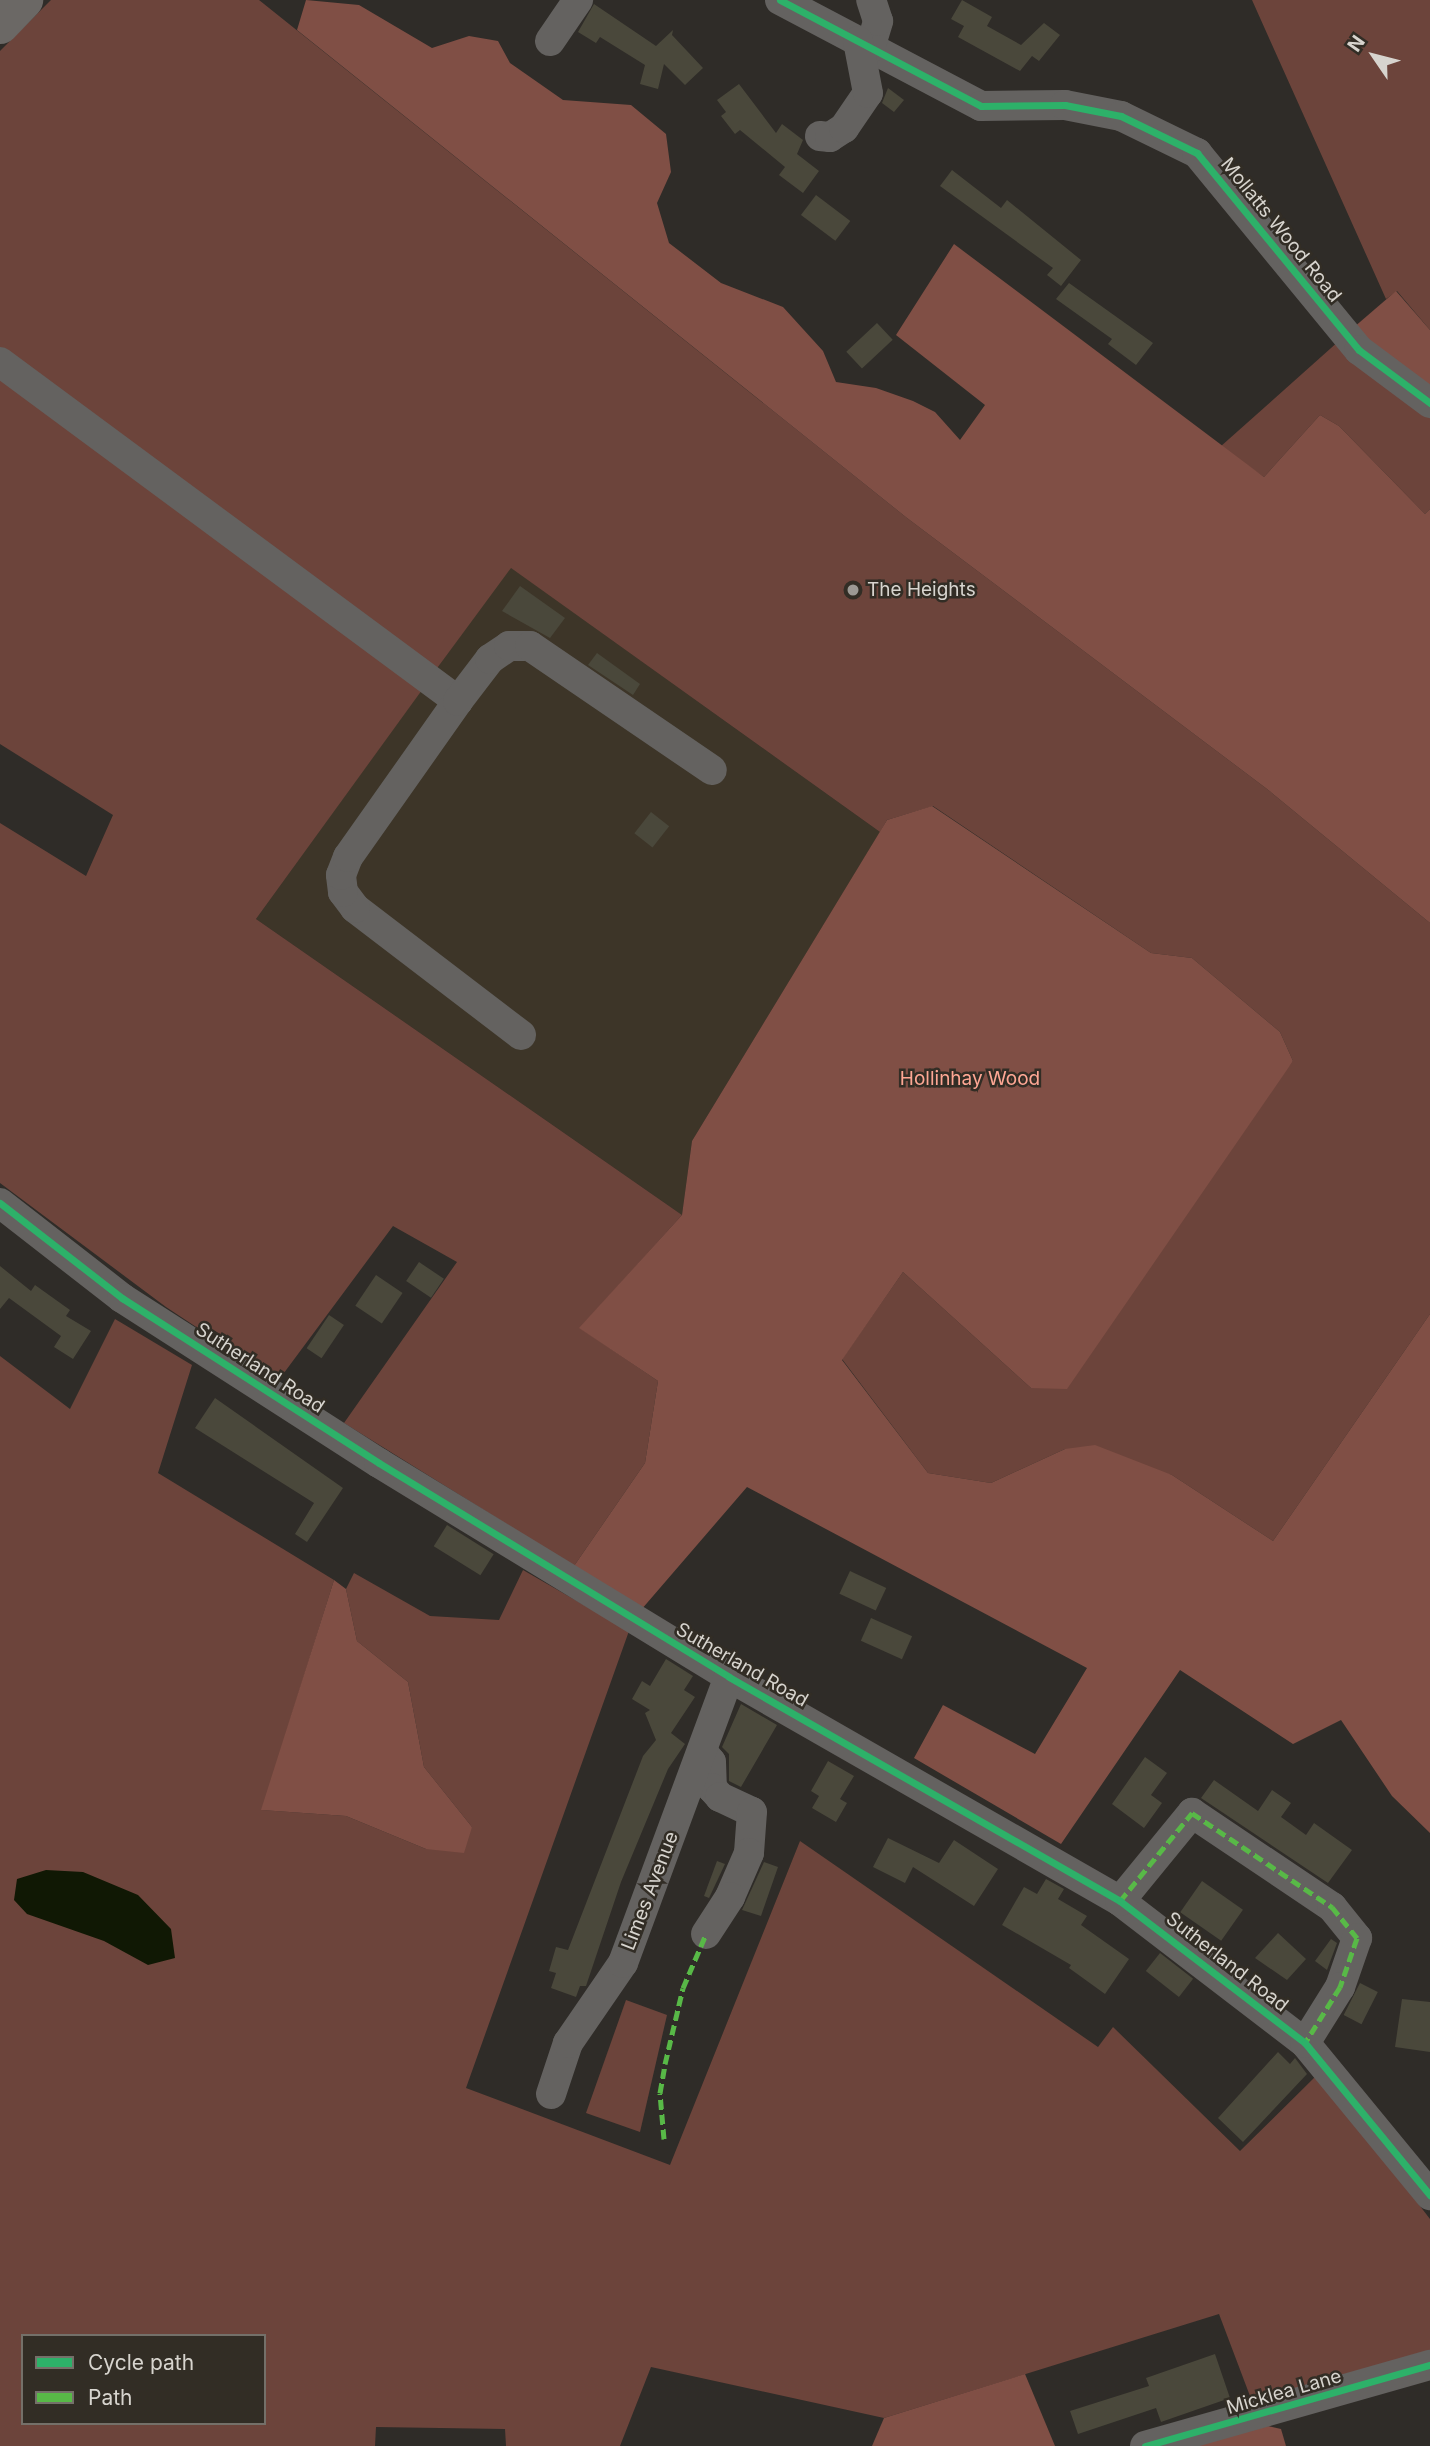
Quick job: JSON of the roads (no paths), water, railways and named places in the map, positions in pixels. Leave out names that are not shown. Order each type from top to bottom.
[{"type":"highway","points":[[0,25],[24,0]]},
{"type":"street","points":[[550,41],[578,0]]},
{"type":"street","name":"Mollatts Wood Road","points":[[780,0],[981,106],[1065,105],[1121,116],[1197,153],[1359,350],[1430,403]]},
{"type":"street","points":[[820,136],[830,137],[844,128],[868,93],[864,45],[878,21],[871,0]]},
{"type":"street","points":[[0,362],[458,701]]},
{"type":"street","points":[[521,1035],[355,908],[343,892],[341,874],[348,857],[458,701],[490,659],[509,646],[530,646],[712,770]]},
{"type":"street","name":"Sutherland Road","points":[[0,1203],[122,1298],[379,1463],[729,1677],[1120,1901],[1305,2043],[1430,2194]]},
{"type":"street","name":"Limes Avenue","points":[[551,2094],[568,2043],[623,1963],[729,1677]]},
{"type":"street","points":[[702,1751],[711,1762],[712,1788],[752,1812],[749,1853],[730,1897],[706,1934]]},
{"type":"street","points":[[1120,1901],[1192,1813],[1332,1907],[1357,1938],[1340,1987],[1305,2043]]},
{"type":"street","name":"Micklea Lane","points":[[1145,2446],[1430,2365]]},
{"type":"place","name":"The Heights","points":[[853,590]]},
{"type":"park label","name":"Hollinhay Wood","points":[[970,1079]]}]
